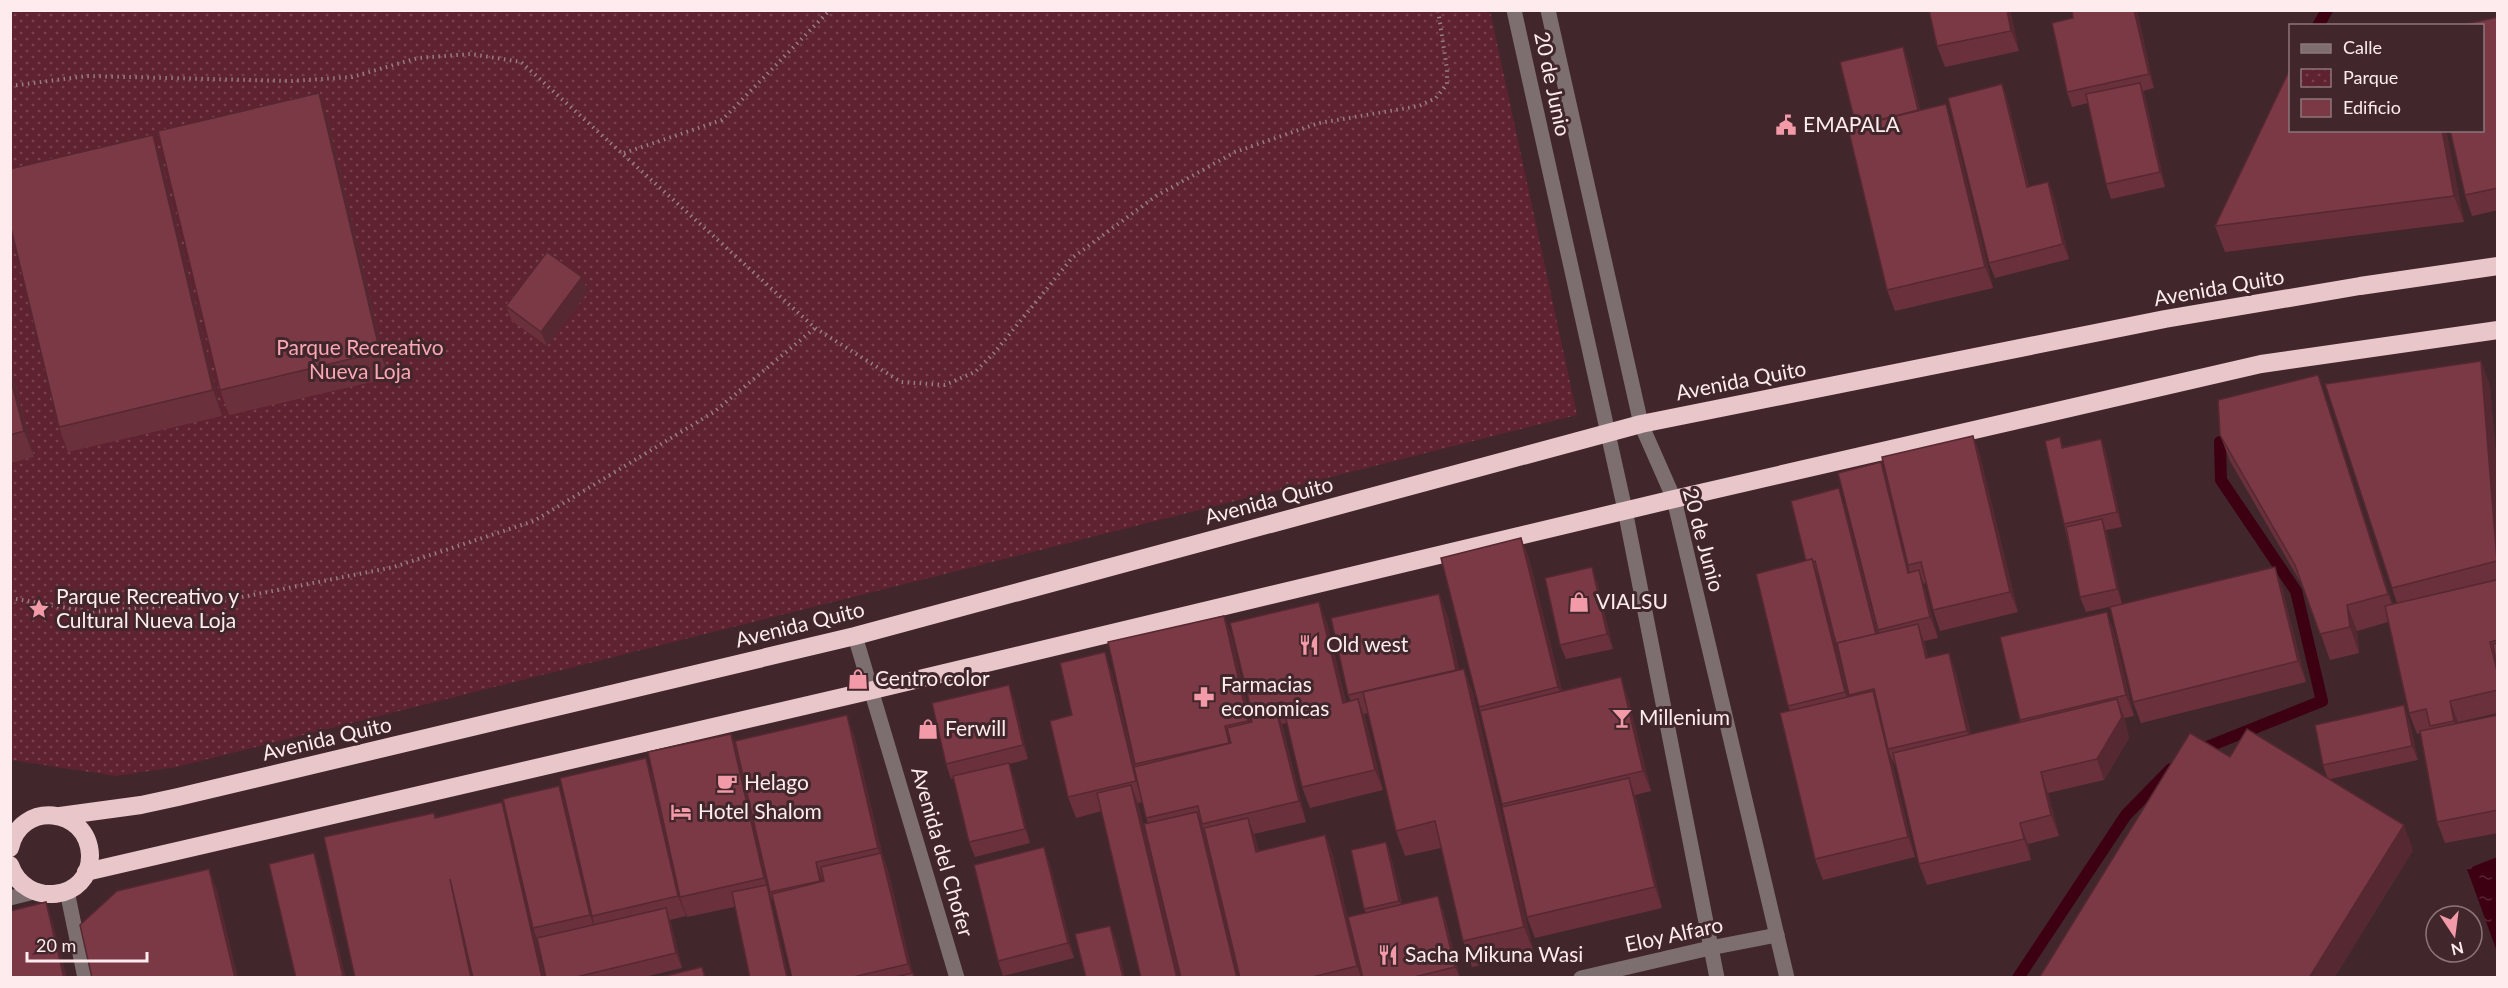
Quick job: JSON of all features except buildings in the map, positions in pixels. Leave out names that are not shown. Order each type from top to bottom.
[{"type":"highway","name":"Avenida Quito","points":[[17,822],[47,815],[60,816],[141,805],[187,795],[855,636],[1641,424],[2165,320],[2360,286],[2498,266]]},
{"type":"highway","points":[[86,872],[873,690],[1674,498],[2261,364],[2498,330]]},
{"type":"highway","points":[[10,865],[16,878],[34,892],[45,895],[67,891],[78,883],[86,872],[90,859],[89,845],[73,822],[60,816]]},
{"type":"highway","points":[[10,848],[17,822]]},
{"type":"street","name":"20 de Junio","points":[[1514,10],[1625,510],[1717,978]]},
{"type":"street","name":"20 de Junio","points":[[1548,10],[1641,424],[1674,498],[1786,978]]},
{"type":"street","name":"Avenida del Chofer","points":[[855,636],[873,690],[957,978]]},
{"type":"street","points":[[67,891],[85,978]]},
{"type":"street","points":[[10,898],[34,892]]},
{"type":"street","name":"Eloy Alfaro","points":[[1581,978],[1777,935]]},
{"type":"path","points":[[624,153],[722,120],[830,10]]},
{"type":"path","points":[[10,86],[87,76],[291,81],[352,77],[418,58],[471,54],[521,62],[815,328],[901,382],[945,385],[975,372],[994,353],[1072,258],[1155,196],[1235,152],[1319,123],[1419,106],[1436,98],[1447,84],[1447,69],[1438,10]]},
{"type":"path","points":[[10,598],[91,612],[222,601],[394,567],[534,520],[714,412],[815,328]]},
{"type":"green space","name":"Parque Recreativo Nueva Loja","points":[[10,11],[1490,11],[1577,415],[176,767],[116,776],[11,760]]},
{"type":"water","points":[[2497,857],[2497,952],[2484,916],[2484,904],[2480,904],[2467,869]]},
{"type":"waterway","points":[[2319,24],[2327,10]]},
{"type":"waterway","points":[[2197,751],[2322,701],[2296,591],[2221,480],[2220,442]]},
{"type":"waterway","points":[[2018,978],[2126,815],[2171,769]]},
{"type":"place","name":"EMAPALA","points":[[1786,125]]},
{"type":"place","name":"VIALSU","points":[[1579,602]]},
{"type":"place","name":"Parque Recreativo y Cultural Nueva Loja","points":[[39,609]]},
{"type":"place","name":"Old west","points":[[1309,645]]},
{"type":"place","name":"Centro color","points":[[858,679]]},
{"type":"place","name":"Farmacias economicas","points":[[1204,697]]},
{"type":"place","name":"Millenium","points":[[1622,718]]},
{"type":"place","name":"Ferwill","points":[[928,729]]},
{"type":"place","name":"Helago","points":[[727,783]]},
{"type":"place","name":"Hotel Shalom","points":[[681,812]]},
{"type":"place","name":"Sacha Mikuna Wasi","points":[[1388,955]]}]
